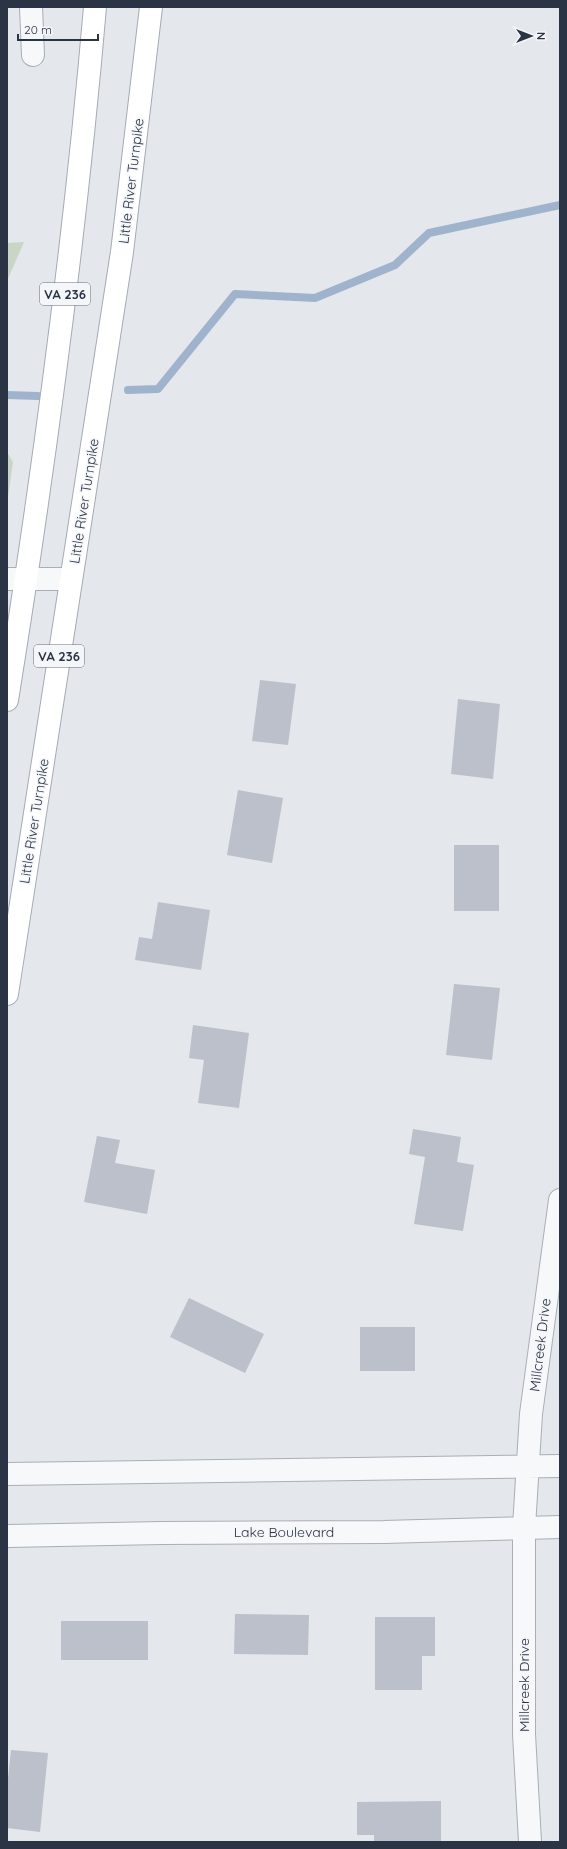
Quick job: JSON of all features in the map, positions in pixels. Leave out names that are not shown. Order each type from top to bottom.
[{"type":"main road","name":"VA 236","points":[[7,700],[16,579],[57,358],[76,198],[95,7]]},
{"type":"main road","name":"Little River Turnpike","points":[[7,994],[122,252],[151,7]]},
{"type":"street","points":[[31,7],[34,55]]},
{"type":"street","points":[[16,579],[71,579]]},
{"type":"street","name":"Millcreek Drive","points":[[530,1842],[524,1734],[524,1527],[532,1407],[560,1200]]},
{"type":"street","points":[[7,1474],[560,1466]]},
{"type":"street","name":"Lake Boulevard","points":[[7,1536],[162,1533],[384,1532],[560,1526]]},
{"type":"green space","points":[[24,242],[7,281],[7,243]]},
{"type":"green space","points":[[7,452],[13,462],[7,504]]},
{"type":"building","points":[[260,680],[296,684],[288,745],[252,741]]},
{"type":"building","points":[[458,699],[500,704],[493,779],[451,774]]},
{"type":"building","points":[[238,790],[283,798],[272,863],[227,855]]},
{"type":"building","points":[[454,845],[499,845],[499,911],[454,911]]},
{"type":"building","points":[[158,902],[210,910],[201,970],[135,960],[139,937],[152,939]]},
{"type":"building","points":[[454,984],[500,988],[492,1060],[446,1055]]},
{"type":"building","points":[[193,1025],[249,1033],[239,1108],[198,1103],[204,1060],[189,1058]]},
{"type":"building","points":[[413,1129],[461,1137],[457,1162],[474,1165],[463,1231],[414,1224],[425,1157],[409,1154]]},
{"type":"building","points":[[97,1136],[120,1140],[115,1163],[155,1170],[147,1214],[84,1202]]},
{"type":"building","points":[[189,1298],[264,1334],[245,1373],[170,1337]]},
{"type":"building","points":[[360,1327],[415,1327],[415,1371],[360,1371]]},
{"type":"building","points":[[235,1614],[309,1615],[308,1655],[234,1654]]},
{"type":"building","points":[[375,1617],[435,1617],[435,1656],[422,1656],[422,1690],[375,1690]]},
{"type":"building","points":[[61,1621],[148,1621],[148,1660],[61,1660]]},
{"type":"building","points":[[11,1750],[48,1753],[40,1832],[7,1828],[7,1788]]},
{"type":"building","points":[[441,1801],[441,1842],[374,1842],[374,1835],[357,1835],[357,1802]]},
{"type":"waterway","points":[[128,390],[158,389],[235,294],[315,298],[395,265],[429,233],[560,205]]},
{"type":"waterway","points":[[7,395],[38,396]]}]
